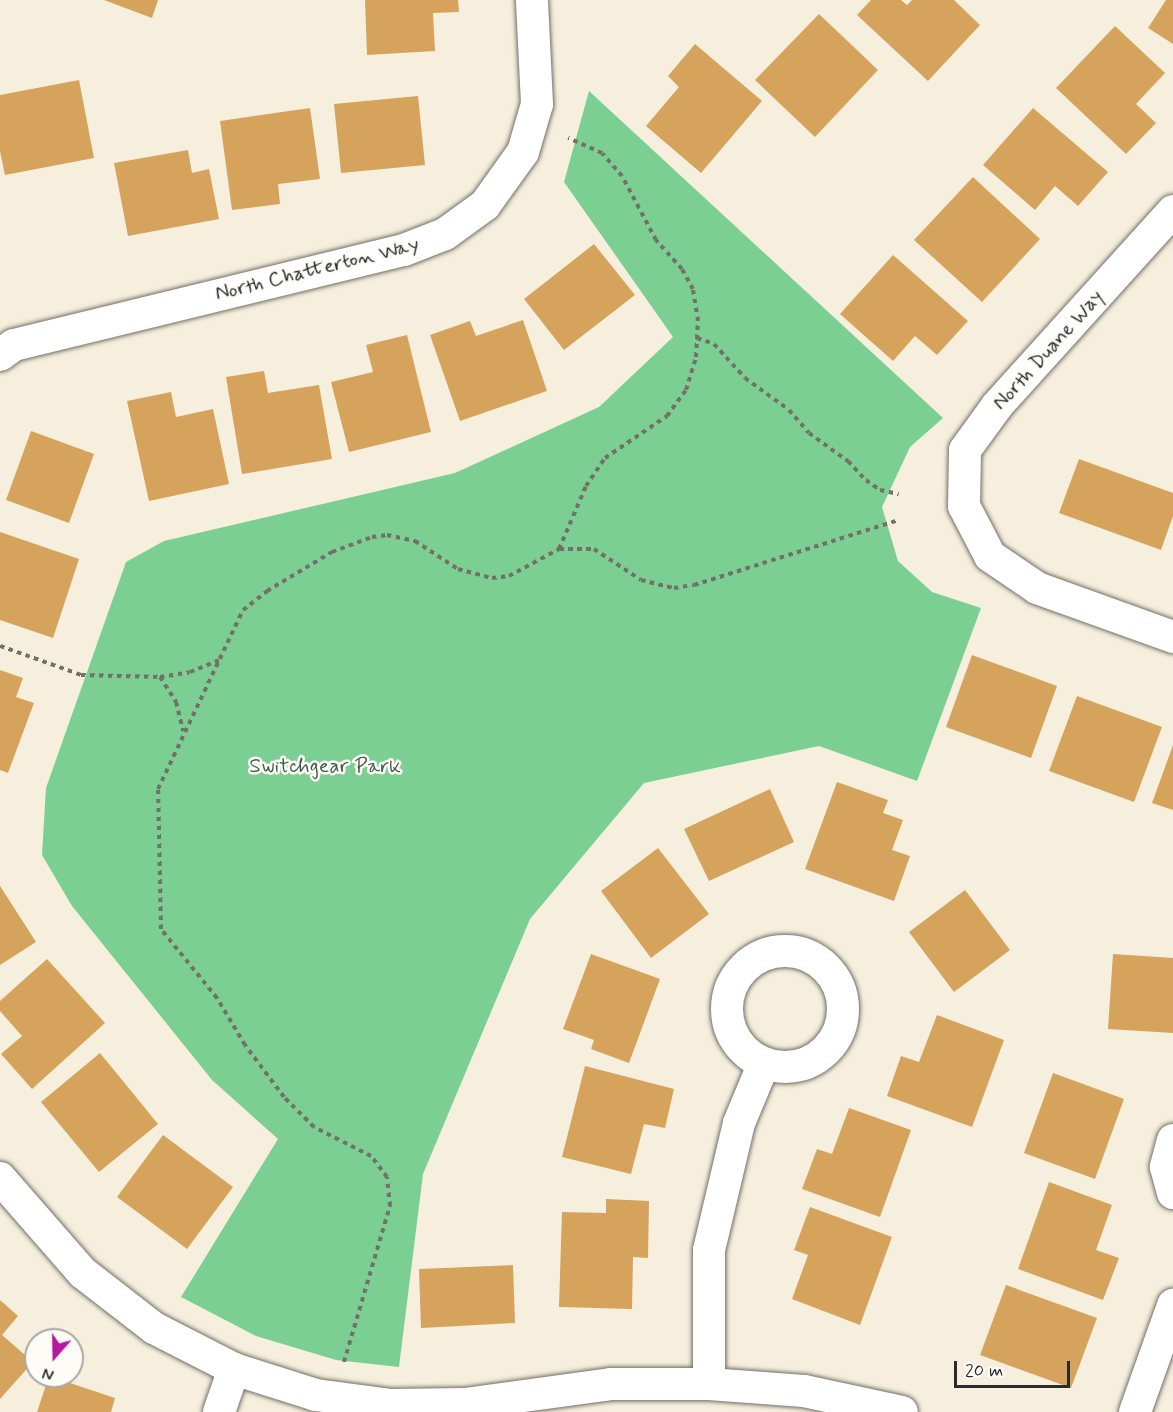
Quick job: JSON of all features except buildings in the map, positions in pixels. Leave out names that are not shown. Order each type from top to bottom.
[{"type":"street","name":"North Chatterton Way","points":[[0,355],[14,345],[404,250],[445,234],[485,205],[523,152],[537,104],[532,0]]},
{"type":"street","name":"North Duane Way","points":[[1173,212],[997,406],[965,450],[964,506],[990,556],[1037,588],[1173,637]]},
{"type":"street","points":[[710,1384],[709,1250],[739,1123],[764,1064]]},
{"type":"street","points":[[1173,1140],[1166,1167],[1173,1193]]},
{"type":"street","points":[[0,1179],[52,1242],[117,1302],[193,1350],[234,1369],[316,1395],[392,1405],[465,1404],[610,1384],[710,1384],[804,1391],[902,1412]]},
{"type":"street","points":[[1135,1412],[1173,1305]]},
{"type":"street","points":[[219,1412],[234,1369]]},
{"type":"path","points":[[559,549],[586,486],[605,458],[660,421],[678,403],[692,374],[698,338],[698,305],[693,289],[682,269],[653,235],[622,176],[602,153],[568,138]]},
{"type":"path","points":[[698,338],[714,344],[740,374],[789,410],[809,433],[848,461],[866,480],[880,490],[899,495]]},
{"type":"path","points":[[343,1367],[384,1231],[391,1188],[371,1156],[314,1127],[284,1097],[245,1045],[217,999],[161,929],[158,789],[183,731],[243,610],[255,599],[332,552],[356,542],[387,535],[400,537],[432,550],[458,569],[492,578],[509,576],[559,549],[594,549],[641,580],[674,588],[694,585],[896,521]]},
{"type":"path","points":[[0,646],[81,675],[160,677],[190,672],[219,660]]},
{"type":"path","points":[[160,677],[176,702],[183,731]]},
{"type":"green space","name":"Switchgear Park","points":[[589,91],[943,418],[910,447],[882,507],[898,561],[932,592],[981,608],[917,781],[819,746],[644,783],[530,919],[423,1174],[399,1367],[336,1360],[256,1336],[181,1297],[278,1139],[212,1080],[72,906],[42,855],[46,788],[126,562],[164,541],[455,473],[599,407],[673,337],[564,182]]}]
